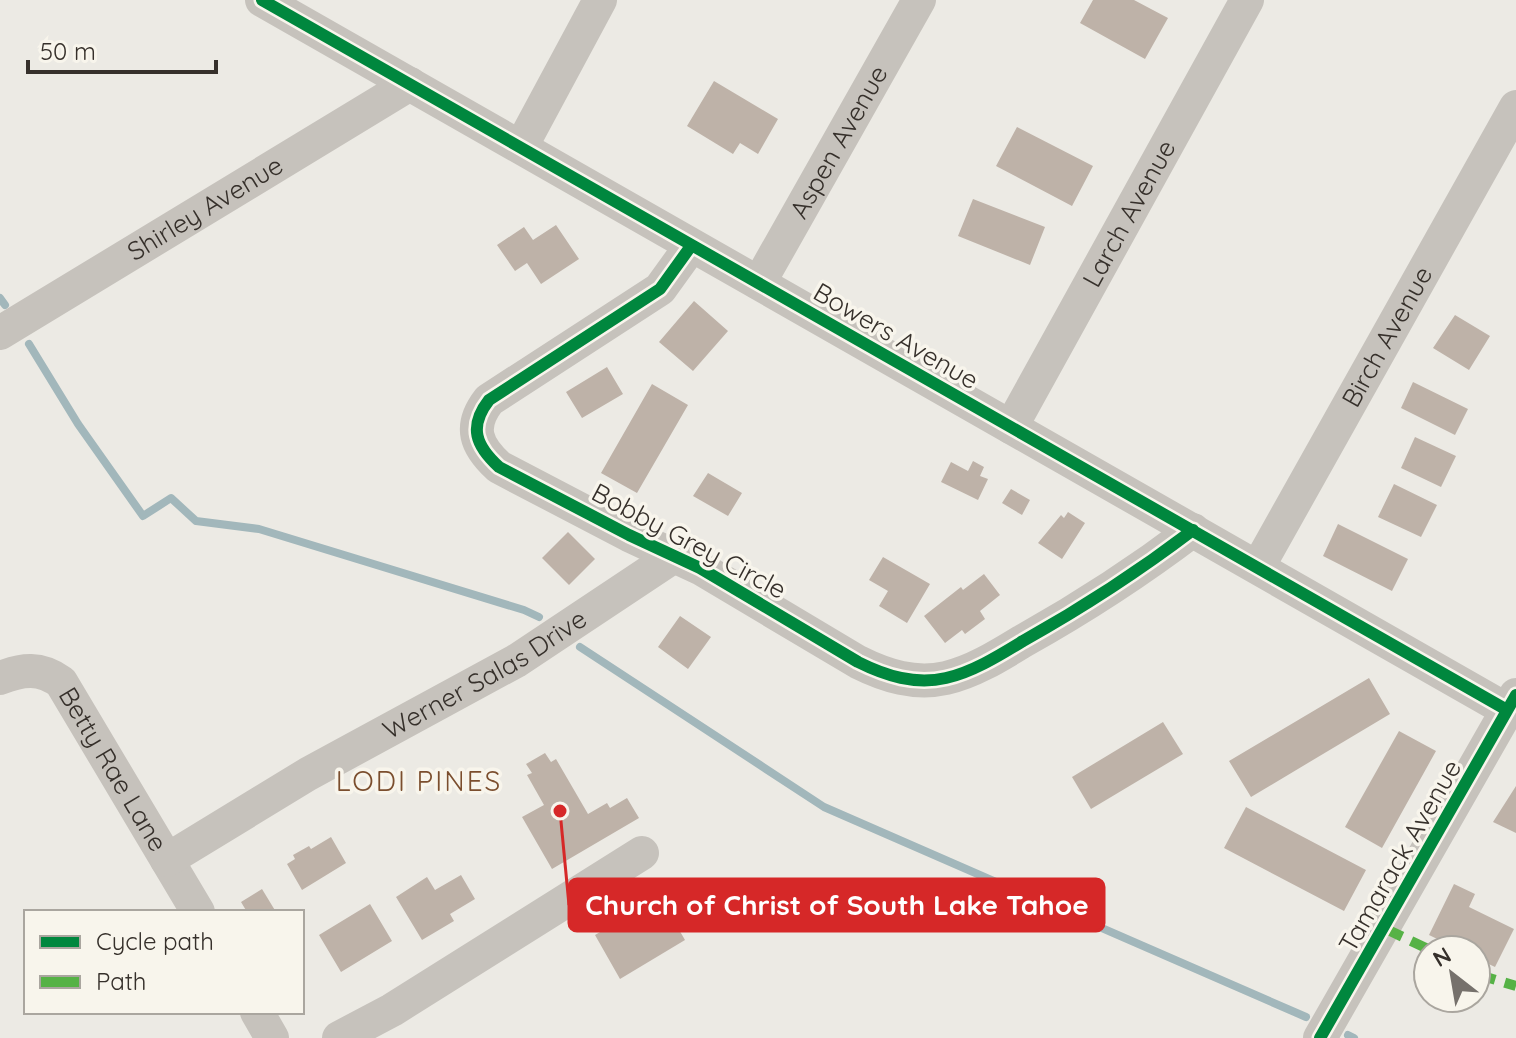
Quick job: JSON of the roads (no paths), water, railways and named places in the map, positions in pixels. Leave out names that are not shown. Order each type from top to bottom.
[{"type":"street","name":"Bowers Avenue","points":[[262,0],[1258,567],[1512,702]]},
{"type":"street","points":[[521,147],[600,0]]},
{"type":"street","name":"Aspen Avenue","points":[[759,283],[919,0]]},
{"type":"street","name":"Larch Avenue","points":[[1011,427],[1247,0]]},
{"type":"street","name":"Shirley Avenue","points":[[0,333],[410,84]]},
{"type":"street","name":"Birch Avenue","points":[[1258,567],[1516,107]]},
{"type":"street","name":"Bobby Grey Circle","points":[[691,246],[660,289],[489,400],[479,412],[476,429],[486,455],[499,467],[763,603],[880,673],[899,679],[945,679],[963,673],[1000,654],[1129,575],[1193,530]]},
{"type":"street","name":"Werner Salas Drive","points":[[167,860],[308,774],[516,661],[674,556]]},
{"type":"street","name":"Betty Rae Lane","points":[[0,678],[32,670],[48,673],[61,682],[197,910]]},
{"type":"street","name":"Tamarack Avenue","points":[[1320,1038],[1512,702]]},
{"type":"street","points":[[339,1038],[392,1010],[642,853]]},
{"type":"street","points":[[258,1014],[272,1038]]},
{"type":"waterway","points":[[0,298],[5,305]]},
{"type":"waterway","points":[[29,344],[78,424],[143,516],[171,498],[196,521],[259,529],[539,617]]},
{"type":"waterway","points":[[580,647],[824,807],[1306,1017]]},
{"type":"waterway","points":[[1348,1035],[1354,1038]]},
{"type":"place","name":"Church of Christ of South Lake Tahoe","points":[[560,811]]},
{"type":"district","name":"LODI PINES","points":[[419,781]]}]
